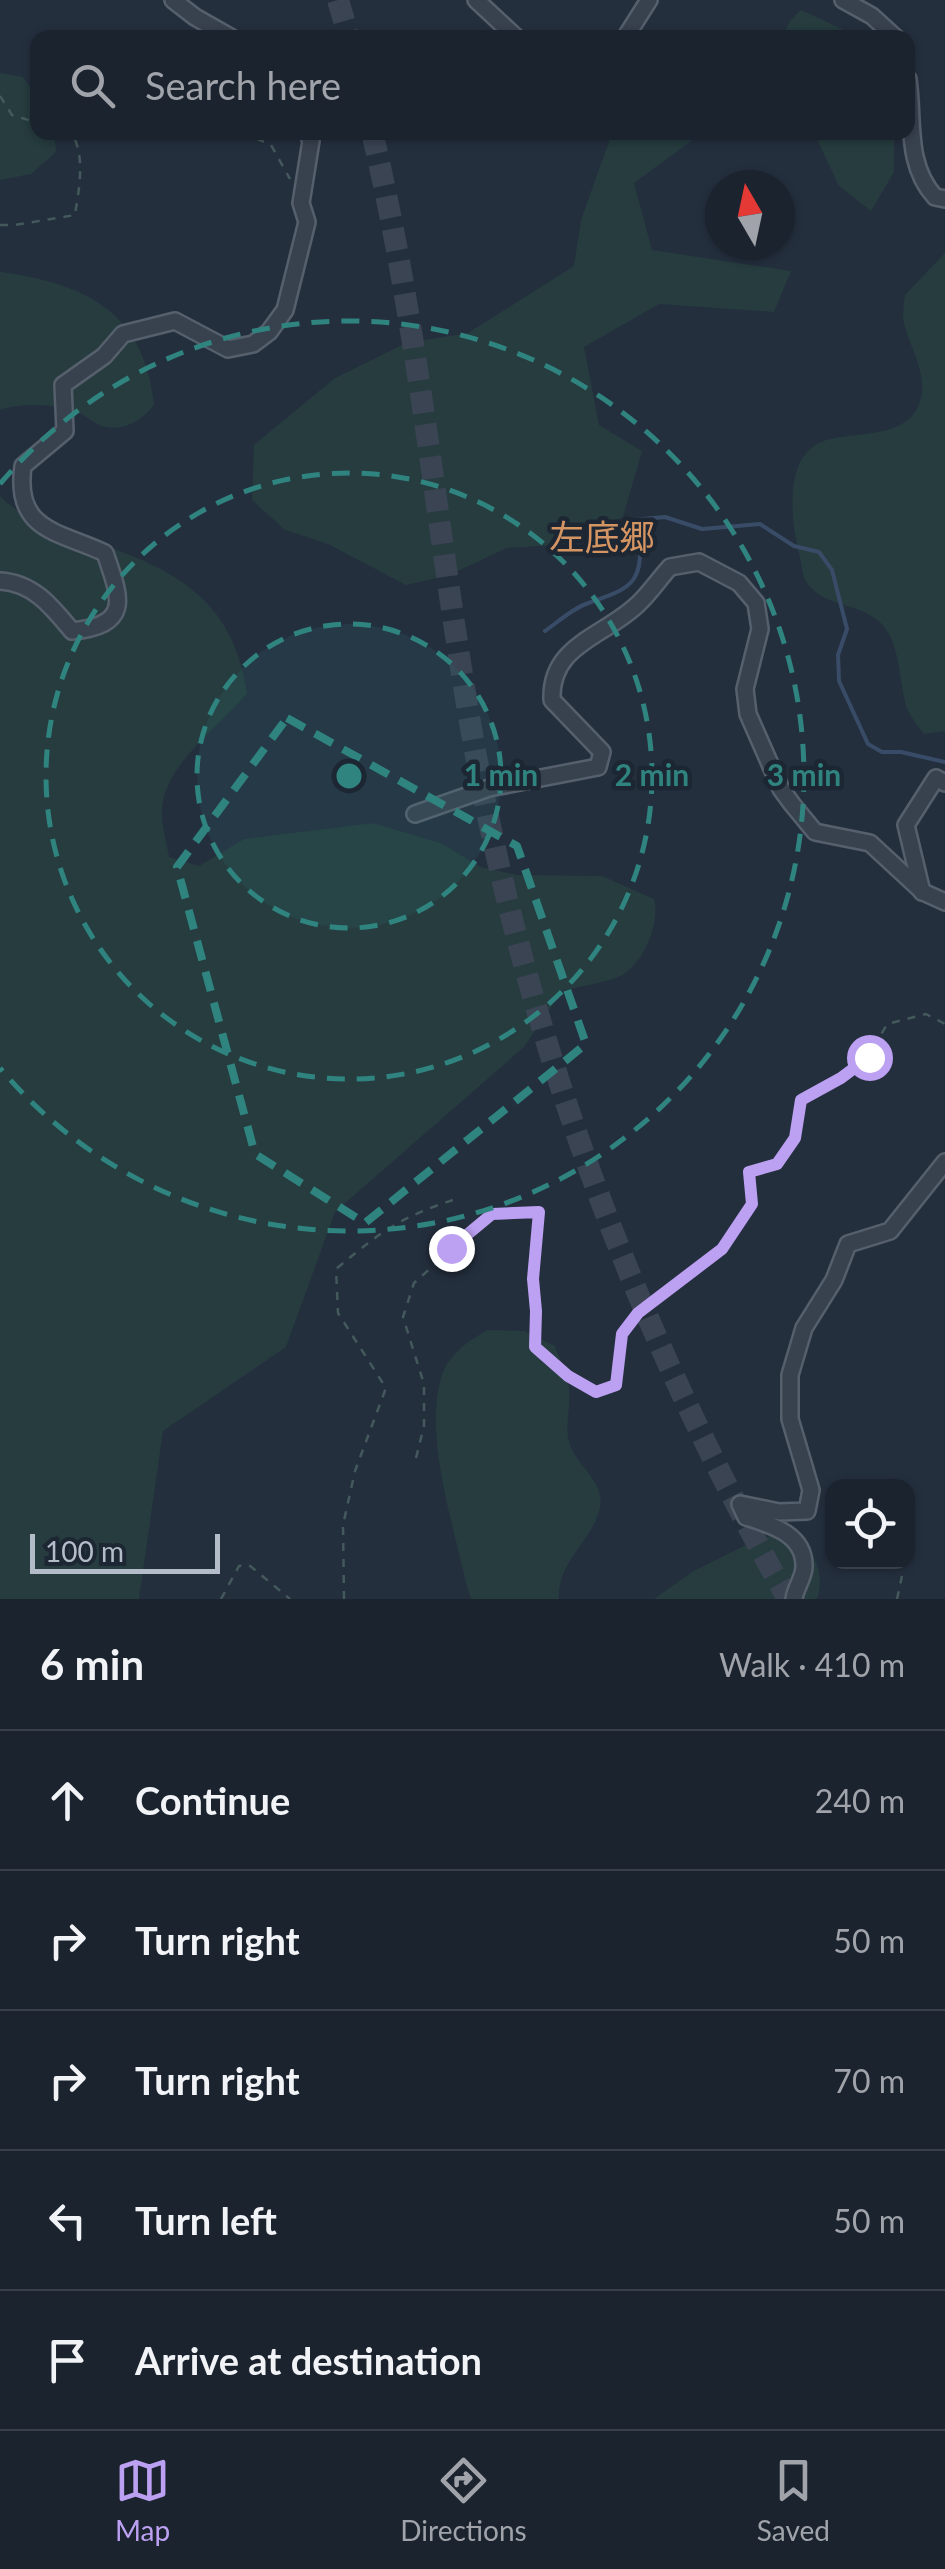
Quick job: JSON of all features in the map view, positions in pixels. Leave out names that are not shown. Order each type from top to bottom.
[{"type":"street","points":[[172,0],[217,30]]},
{"type":"street","points":[[476,0],[508,30]]},
{"type":"street","points":[[629,30],[649,0]]},
{"type":"street","points":[[844,0],[887,30]]},
{"type":"street","points":[[0,581],[14,582],[42,596],[72,631],[96,629],[112,618],[120,596],[105,553],[44,528],[27,512],[20,487],[22,466],[65,430],[62,385],[104,356],[123,334],[175,321],[228,349],[253,344],[269,332],[285,310],[306,222],[301,203],[311,140]]},
{"type":"street","points":[[912,140],[919,174],[934,197],[945,199]]},
{"type":"street","points":[[415,814],[489,788],[598,767],[602,752],[552,700],[551,682],[556,667],[638,604],[670,566],[699,562],[739,583],[756,603],[760,629],[745,689],[748,714],[782,789],[815,832],[870,843],[922,892],[945,902]]},
{"type":"street","points":[[922,892],[906,825],[936,778],[945,783]]},
{"type":"street","points":[[794,1599],[804,1568],[798,1545],[780,1528],[746,1517],[740,1504],[779,1512],[806,1512],[811,1490],[790,1419],[790,1375],[804,1328],[834,1280],[848,1244],[890,1231],[945,1162]]},
{"type":"path","points":[[0,96],[12,114],[30,120]]},
{"type":"path","points":[[0,224],[75,215],[81,180],[76,140]]},
{"type":"path","points":[[259,140],[270,145],[301,203]]},
{"type":"path","points":[[416,1458],[424,1426],[424,1384],[404,1317],[414,1283],[464,1236],[492,1214],[539,1212],[533,1279],[535,1347],[568,1376],[596,1392],[616,1385],[622,1334],[638,1313],[722,1249],[752,1204],[749,1172],[777,1164],[795,1138],[801,1100],[869,1057],[887,1024],[926,1014],[945,1024]]},
{"type":"path","points":[[344,1599],[344,1526],[355,1472],[386,1388],[338,1313],[336,1269],[388,1226],[414,1212],[459,1198]]},
{"type":"path","points":[[221,1599],[239,1566],[249,1566],[290,1599]]},
{"type":"path","points":[[897,1599],[902,1576]]},
{"type":"highlighted area","points":[[287,718],[517,846],[586,1044],[365,1223],[255,1154],[177,867]]},
{"type":"green space","points":[[801,10],[843,30],[786,30]]},
{"type":"green space","points":[[0,73],[23,77],[30,87],[30,140],[55,140],[56,152],[31,174],[0,180]]},
{"type":"green space","points":[[610,140],[692,140],[634,183],[652,250],[791,271],[774,312],[659,304],[584,347],[599,425],[642,451],[623,517],[569,544],[507,548],[449,575],[406,585],[328,544],[285,530],[252,500],[254,445],[335,378],[406,343],[468,333],[574,266],[581,220]]},
{"type":"green space","points":[[817,140],[894,140],[894,172],[871,211],[839,186]]},
{"type":"green space","points":[[945,253],[945,731],[924,734],[907,708],[897,656],[885,628],[867,613],[824,598],[806,581],[795,531],[793,496],[800,463],[808,451],[833,438],[888,430],[910,418],[918,407],[922,384],[903,318],[905,295]]},
{"type":"green space","points":[[0,272],[59,284],[106,308],[124,325],[138,347],[148,373],[154,405],[150,410],[133,423],[113,428],[60,407],[28,405],[0,410]]},
{"type":"green space","points":[[0,496],[31,518],[120,551],[172,576],[213,610],[228,633],[240,660],[247,693],[192,750],[170,782],[162,818],[169,857],[199,866],[244,839],[373,823],[440,843],[481,867],[517,875],[602,876],[654,899],[652,932],[634,965],[616,978],[562,991],[524,1047],[335,1212],[286,1347],[163,1431],[139,1599],[0,1599]]},
{"type":"green space","points":[[488,1330],[524,1331],[555,1346],[569,1391],[570,1445],[598,1490],[600,1507],[596,1519],[569,1562],[559,1599],[471,1599],[466,1583],[442,1480],[437,1401],[448,1362]]},
{"type":"green space","points":[[762,1537],[788,1537],[805,1546],[819,1571],[817,1599],[654,1599],[692,1572]]},
{"type":"waterway","points":[[545,631],[576,609],[630,584],[640,555],[640,539],[631,530],[631,520],[665,517],[702,529],[760,524],[794,546],[819,552],[832,570],[847,629],[838,655],[839,681],[868,744],[882,752],[945,762]]},
{"type":"tunnel","points":[[338,0],[347,30]]},
{"type":"tunnel","points":[[374,140],[404,287],[476,756],[527,976],[597,1191],[639,1296],[734,1500],[788,1599]]},
{"type":"district","name":"左底郷","points":[[602,536]]},
{"type":"route","points":[[451,1248],[492,1214],[539,1212],[533,1279],[535,1347],[568,1376],[596,1392],[616,1385],[622,1334],[638,1313],[722,1249],[752,1204],[749,1172],[777,1164],[795,1138],[801,1100],[869,1057]]}]
